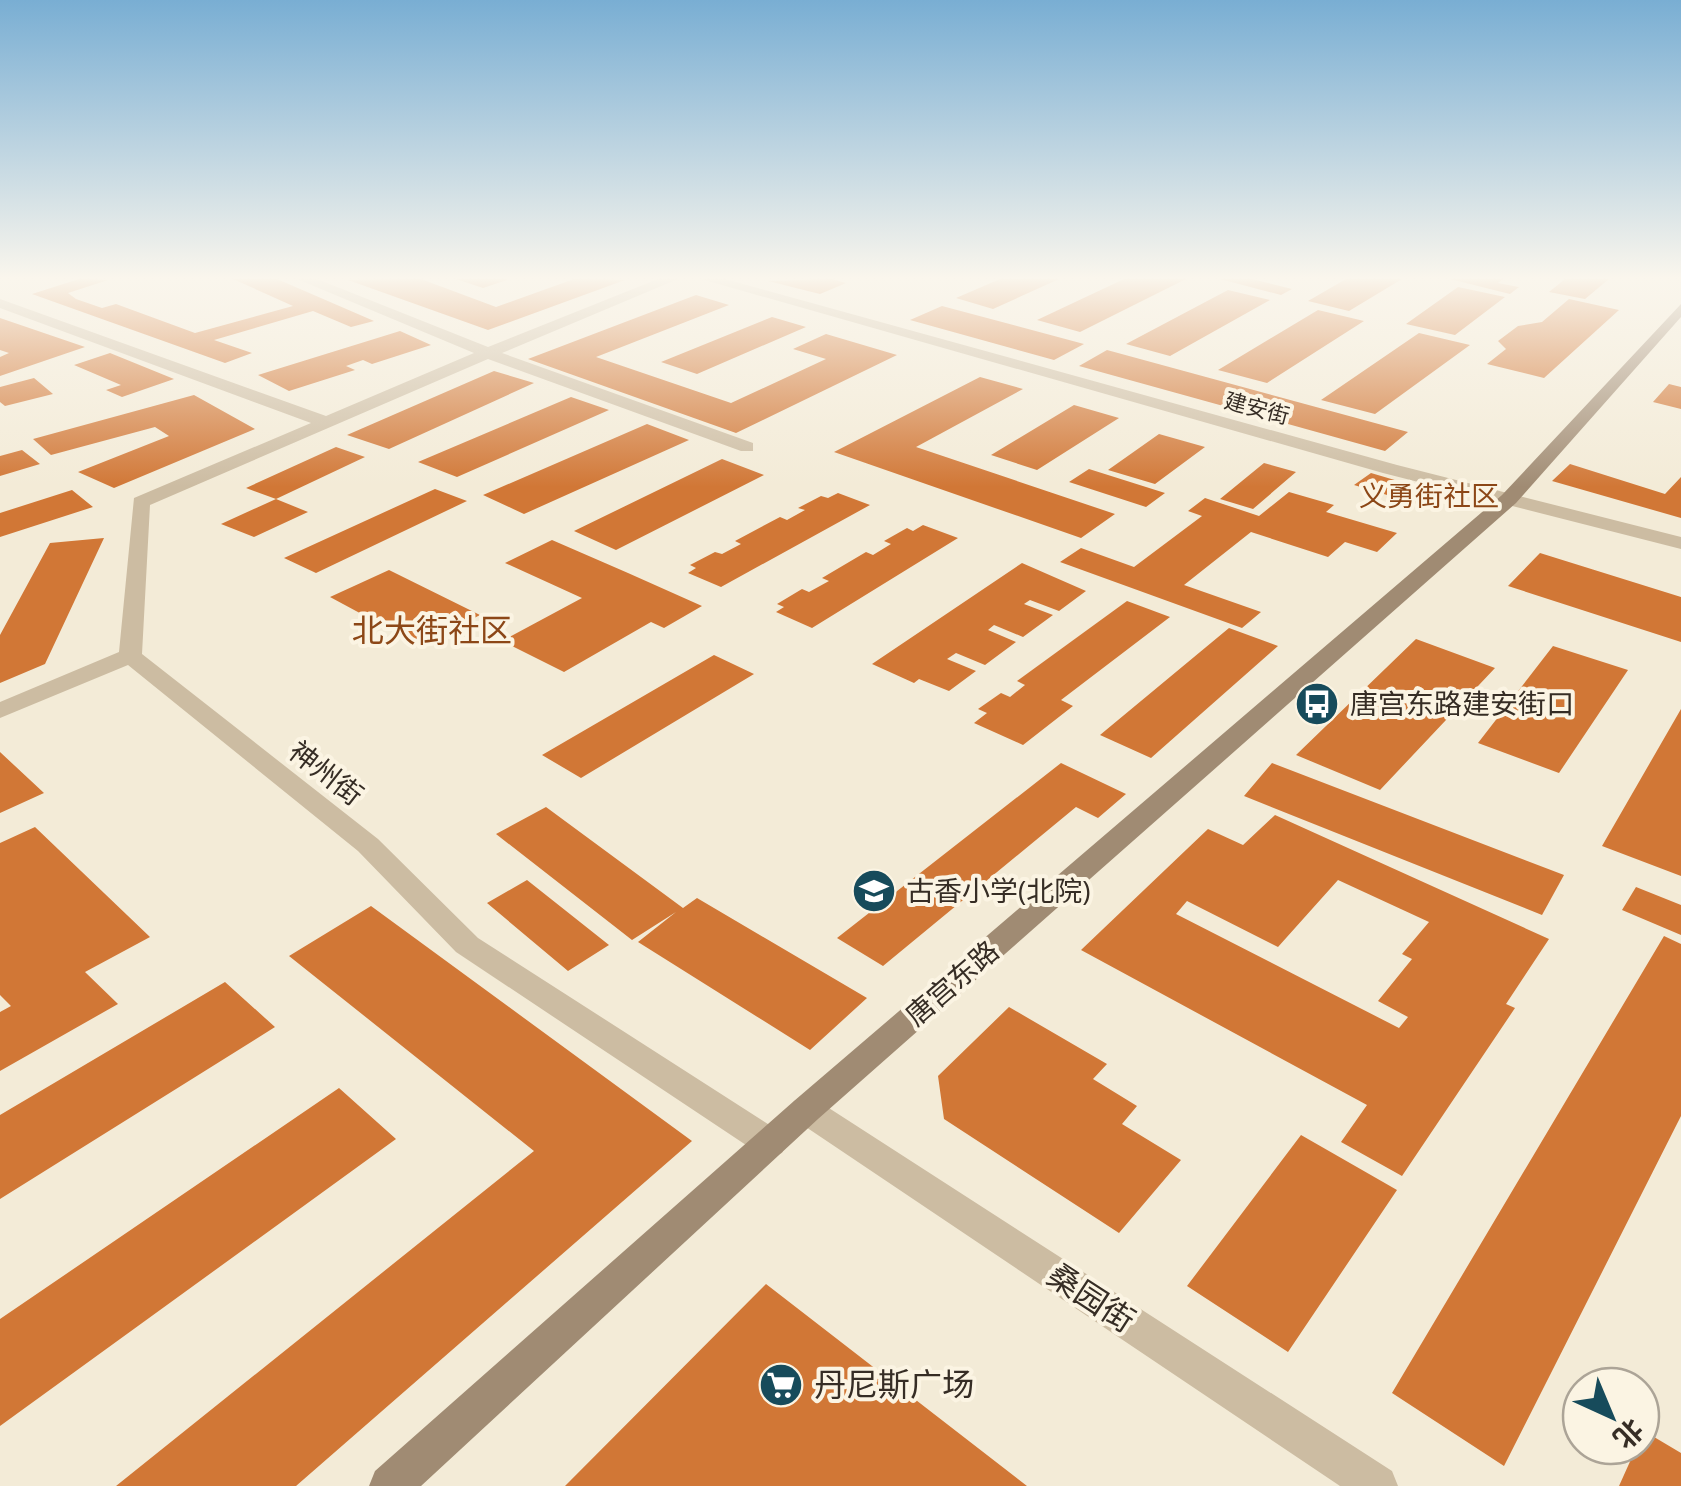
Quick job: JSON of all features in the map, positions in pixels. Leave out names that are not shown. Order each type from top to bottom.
[{"type":"street","points":[[122,348],[325,422]]},
{"type":"street","points":[[476,348],[747,446]]},
{"type":"street","points":[[0,712],[130,656],[142,502],[499,348]]},
{"type":"street","name":"建安街","points":[[962,348],[1681,543]]},
{"type":"street","name":"唐宫东路","points":[[390,1486],[806,1110],[1509,498],[1644,348]]},
{"type":"street","name":"神州街","points":[[130,656],[368,845],[467,945],[770,1143]]},
{"type":"street","name":"桑园街","points":[[806,1110],[1377,1486]]},
{"type":"building","points":[[81,348],[0,376],[0,357],[9,353],[0,350]]},
{"type":"building","points":[[184,348],[238,348],[252,353],[225,363]]},
{"type":"building","points":[[344,348],[421,348],[372,364],[363,360],[346,366],[355,370],[289,391],[258,375]]},
{"type":"building","points":[[556,348],[618,348],[596,357],[731,403],[826,359],[794,348],[875,348],[897,355],[736,433],[528,359]]},
{"type":"building","points":[[695,348],[756,348],[697,374],[661,362]]},
{"type":"building","points":[[1012,348],[1076,348],[1054,360]]},
{"type":"building","points":[[1142,348],[1184,348],[1170,356]]},
{"type":"building","points":[[1254,348],[1321,348],[1267,383],[1218,370]]},
{"type":"building","points":[[1397,348],[1465,348],[1375,414],[1321,400]]},
{"type":"building","points":[[1577,348],[1544,378],[1487,364],[1506,349]]},
{"type":"building","points":[[1107,350],[1408,432],[1385,451],[1079,366]]},
{"type":"building","points":[[110,353],[174,379],[122,397],[106,390],[121,385],[74,365]]},
{"type":"building","points":[[494,371],[534,383],[389,449],[347,435]]},
{"type":"building","points":[[980,377],[1023,389],[916,447],[1115,514],[1081,538],[834,452]]},
{"type":"building","points":[[34,378],[53,394],[5,406],[0,402],[0,387]]},
{"type":"building","points":[[1669,384],[1681,387],[1681,409],[1653,402]]},
{"type":"building","points":[[194,395],[255,429],[114,488],[78,472],[169,436],[155,427],[51,455],[33,439]]},
{"type":"building","points":[[571,397],[609,410],[457,477],[418,462]]},
{"type":"building","points":[[1074,405],[1119,418],[1037,470],[991,455]]},
{"type":"building","points":[[647,424],[689,440],[524,514],[483,495]]},
{"type":"building","points":[[1159,434],[1205,447],[1155,484],[1108,470]]},
{"type":"building","points":[[336,447],[365,457],[276,499],[246,488]]},
{"type":"building","points":[[22,450],[40,464],[0,476],[0,456]]},
{"type":"building","points":[[722,459],[764,475],[616,550],[574,531]]},
{"type":"building","points":[[1264,463],[1296,472],[1253,509],[1220,499]]},
{"type":"building","points":[[1570,464],[1665,494],[1681,477],[1681,518],[1552,481]]},
{"type":"building","points":[[1089,469],[1165,493],[1146,507],[1069,482]]},
{"type":"building","points":[[1371,473],[1442,494],[1427,507],[1354,485]]},
{"type":"building","points":[[435,489],[467,501],[316,573],[284,558]]},
{"type":"building","points":[[72,490],[93,507],[0,537],[0,513]]},
{"type":"building","points":[[1289,492],[1334,505],[1326,512],[1397,533],[1377,552],[1345,542],[1328,557],[1251,532],[1184,585],[1261,612],[1242,628],[1060,562],[1081,548],[1134,567],[1202,516],[1188,511],[1205,498],[1259,516]]},
{"type":"building","points":[[838,493],[870,505],[721,587],[688,573],[696,568],[690,565],[741,544],[735,541],[780,517],[787,520],[805,510],[798,508],[821,496],[828,498]]},
{"type":"building","points":[[276,499],[308,512],[254,537],[221,524]]},
{"type":"building","points":[[923,525],[958,538],[812,628],[776,612],[784,607],[777,604],[802,589],[809,592],[829,581],[822,578],[866,552],[873,555],[891,544],[884,541],[907,528],[913,531]]},
{"type":"building","points":[[104,538],[45,664],[0,683],[0,635],[50,543]]},
{"type":"building","points":[[552,540],[702,606],[664,628],[651,622],[564,672],[502,641],[582,598],[505,563]]},
{"type":"building","points":[[1540,553],[1681,597],[1681,642],[1508,586]]},
{"type":"building","points":[[1022,563],[1086,591],[1059,611],[1030,600],[1024,604],[1053,615],[1023,637],[994,625],[988,630],[1016,642],[985,665],[956,653],[947,659],[976,671],[949,691],[919,679],[914,683],[872,664]]},
{"type":"building","points":[[389,570],[480,615],[421,646],[330,597]]},
{"type":"building","points":[[1127,601],[1170,617],[1061,700],[1073,706],[1023,745],[974,723],[987,713],[978,709],[1001,693],[1010,697],[1025,685],[1017,681]]},
{"type":"building","points":[[1229,628],[1278,646],[1151,758],[1100,735]]},
{"type":"building","points":[[1416,639],[1495,668],[1380,790],[1296,755]]},
{"type":"building","points":[[1553,646],[1628,670],[1559,773],[1478,743]]},
{"type":"building","points":[[714,655],[754,674],[581,778],[542,755]]},
{"type":"building","points":[[1681,709],[1681,876],[1602,846]]},
{"type":"building","points":[[0,752],[44,793],[0,813]]},
{"type":"building","points":[[1061,763],[1126,794],[1098,818],[1076,807],[883,966],[837,938]]},
{"type":"building","points":[[1272,763],[1564,875],[1542,915],[1244,796]]},
{"type":"building","points":[[546,807],[683,908],[697,898],[867,998],[810,1050],[638,942],[676,912],[632,940],[496,834]]},
{"type":"building","points":[[1275,815],[1549,939],[1506,1004],[1515,1008],[1402,1176],[1341,1142],[1367,1105],[1081,950],[1208,829],[1243,845]],"holes":[[[1338,880],[1429,922],[1402,954],[1412,959],[1378,1001],[1408,1017],[1399,1028],[1176,914],[1187,901],[1278,947]]]},
{"type":"building","points":[[35,827],[150,937],[85,972],[118,1004],[0,1071],[0,1012],[11,1006],[0,995],[0,843]]},
{"type":"building","points":[[527,880],[609,945],[568,971],[487,903]]},
{"type":"building","points":[[1636,887],[1681,905],[1681,935],[1622,910]]},
{"type":"building","points":[[371,906],[692,1141],[296,1486],[116,1486],[534,1151],[289,956]]},
{"type":"building","points":[[1664,936],[1681,944],[1681,1116],[1504,1466],[1392,1393]]},
{"type":"building","points":[[225,982],[275,1027],[0,1199],[0,1115]]},
{"type":"building","points":[[1009,1007],[1107,1064],[1093,1079],[1137,1106],[1122,1124],[1181,1160],[1119,1233],[944,1119],[938,1076]]},
{"type":"building","points":[[339,1088],[396,1139],[0,1426],[0,1319]]},
{"type":"building","points":[[1301,1135],[1397,1190],[1288,1352],[1187,1286]]},
{"type":"building","name":"丹尼斯广场","points":[[766,1284],[1027,1486],[565,1486]]},
{"type":"building","points":[[1661,1441],[1681,1453],[1681,1486],[1619,1486],[1628,1466],[1661,1466]]},
{"type":"place","name":"唐宫东路建安街口","points":[[1317,704]]},
{"type":"place","name":"古香小学(北院)","points":[[874,891]]},
{"type":"place","name":"丹尼斯广场","points":[[781,1385]]},
{"type":"district","name":"义勇街社区","points":[[1429,496]]},
{"type":"district","name":"北大街社区","points":[[432,631]]}]
